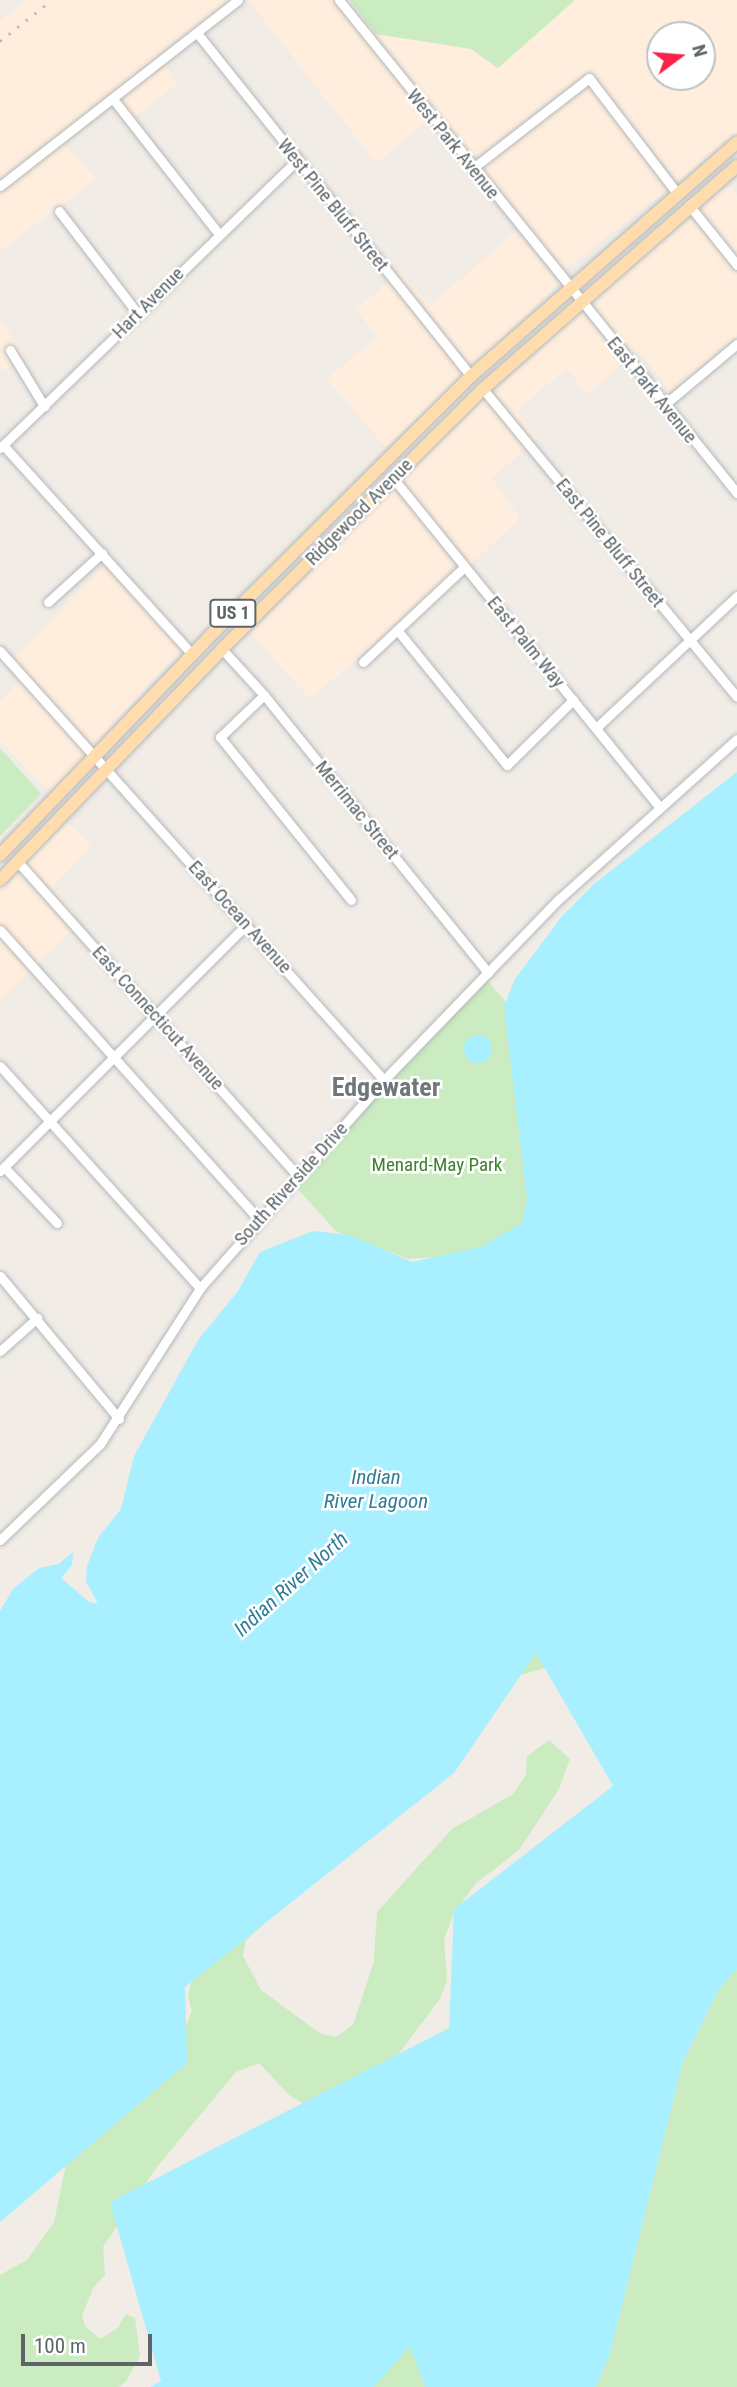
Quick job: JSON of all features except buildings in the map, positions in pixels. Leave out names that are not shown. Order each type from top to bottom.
[{"type":"main road","name":"Ridgewood Avenue","points":[[0,855],[192,654],[471,376],[568,287],[737,142]]},
{"type":"main road","name":"Ridgewood Avenue","points":[[0,880],[222,649],[484,389],[579,300],[737,166]]},
{"type":"main road","points":[[393,478],[395,462],[460,399],[461,386]]},
{"type":"main road","points":[[267,604],[270,591],[314,544],[318,527]]},
{"type":"street","points":[[0,186],[238,0]]},
{"type":"street","name":"West Park Avenue","points":[[339,0],[568,287]]},
{"type":"street","name":"West Pine Bluff Street","points":[[197,33],[471,376]]},
{"type":"street","points":[[473,168],[589,78],[677,193]]},
{"type":"street","points":[[113,99],[219,234]]},
{"type":"street","name":"Hart Avenue","points":[[1,446],[297,160]]},
{"type":"street","points":[[689,205],[737,265]]},
{"type":"street","points":[[58,211],[138,314]]},
{"type":"street","name":"East Park Avenue","points":[[568,287],[737,494]]},
{"type":"street","points":[[664,405],[737,344]]},
{"type":"street","points":[[10,350],[44,406]]},
{"type":"street","name":"East Pine Bluff Street","points":[[484,389],[737,697]]},
{"type":"street","points":[[1,446],[192,654]]},
{"type":"street","name":"East Palm Way","points":[[393,478],[659,806]]},
{"type":"street","points":[[48,602],[102,553]]},
{"type":"street","points":[[363,662],[464,567]]},
{"type":"street","points":[[597,727],[737,596]]},
{"type":"street","points":[[398,631],[507,765],[573,700]]},
{"type":"street","name":"Merrimac Street","points":[[222,649],[264,695],[488,973]]},
{"type":"street","name":"East Ocean Avenue","points":[[0,651],[384,1080]]},
{"type":"street","points":[[264,695],[220,737],[351,900]]},
{"type":"street","name":"South Riverside Drive","points":[[0,1540],[68,1478],[119,1419],[200,1288],[258,1219],[384,1080],[488,973],[659,806],[737,739]]},
{"type":"street","name":"East Connecticut Avenue","points":[[18,862],[297,1175]]},
{"type":"street","points":[[57,1223],[2,1169],[247,924]]},
{"type":"street","points":[[0,930],[258,1219]]},
{"type":"street","points":[[0,1066],[200,1288]]},
{"type":"street","points":[[0,1276],[119,1419]]},
{"type":"street","points":[[0,1351],[37,1318]]},
{"type":"shaded area","points":[[26,0],[243,0],[162,57],[177,85],[126,123],[113,105],[64,144],[96,179],[0,251],[0,21]]},
{"type":"shaded area","points":[[248,0],[333,0],[428,120],[376,163]]},
{"type":"shaded area","points":[[345,0],[376,34],[471,49],[497,68],[575,0],[737,0],[737,133],[678,182],[590,71],[474,161]]},
{"type":"shaded area","points":[[588,84],[669,188],[561,273],[479,169]]},
{"type":"shaded area","points":[[728,185],[737,195],[737,257],[699,209]]},
{"type":"shaded area","points":[[692,216],[737,273],[737,336],[671,392],[638,350],[630,356],[589,305]]},
{"type":"shaded area","points":[[516,231],[559,284],[386,448],[327,379],[377,336],[355,309],[400,273],[431,305]]},
{"type":"shaded area","points":[[581,311],[623,363],[587,395],[567,368],[517,411],[538,438],[533,442],[492,392]]},
{"type":"shaded area","points":[[0,319],[27,359],[0,371]]},
{"type":"shaded area","points":[[485,398],[526,448],[492,478],[520,518],[470,565],[401,480]]},
{"type":"shaded area","points":[[394,487],[461,571],[310,699],[251,634]]},
{"type":"shaded area","points":[[111,559],[184,647],[50,793],[0,741],[0,701],[19,682],[5,667]]},
{"type":"shaded area","points":[[65,820],[91,846],[53,886],[80,922],[0,1000],[0,887]]},
{"type":"green space","points":[[350,0],[575,0],[498,68],[471,49],[376,34]]},
{"type":"green space","points":[[0,748],[41,794],[0,836]]},
{"type":"green space","name":"Menard-May Park","points":[[487,980],[510,1007],[568,1191],[491,1253],[408,1259],[336,1231],[293,1184]]},
{"type":"green space","points":[[523,1603],[548,1667],[521,1675],[311,1883],[246,1940],[243,1956],[261,1990],[321,2034],[336,2037],[353,2025],[374,1961],[377,1912],[452,1829],[513,1794],[526,1775],[527,1756],[549,1740],[570,1759],[559,1789],[519,1850],[475,1884],[454,1913],[444,1939],[447,1981],[440,1999],[397,2056],[312,2108],[289,2095],[259,2063],[236,2072],[156,2168],[103,2247],[105,2275],[93,2288],[82,2316],[85,2326],[100,2339],[118,2328],[126,2314],[135,2318],[140,2356],[127,2380],[119,2387],[0,2387],[0,2275],[27,2260],[54,2222],[71,2140],[177,2046],[192,2011],[188,1996],[196,1962]]},
{"type":"green space","points":[[737,1969],[737,2387],[596,2387],[609,2357],[683,2062],[719,1989]]},
{"type":"green space","points":[[410,2345],[425,2387],[367,2387]]},
{"type":"water","name":"Indian River Lagoon","points":[[737,772],[737,1969],[719,1989],[683,2062],[609,2357],[596,2387],[425,2387],[410,2346],[374,2387],[150,2387],[161,2381],[110,2202],[449,2028],[454,1909],[613,1786],[536,1653],[454,1773],[185,1987],[187,2063],[0,2222],[0,1611],[13,1589],[39,1568],[59,1564],[73,1552],[72,1565],[61,1578],[89,1602],[98,1604],[86,1581],[87,1566],[98,1538],[121,1509],[134,1456],[198,1340],[238,1291],[260,1252],[313,1231],[350,1235],[412,1262],[481,1247],[522,1223],[527,1199],[504,1006],[515,979],[562,916],[594,884]]},
{"type":"water","points":[[478,1035],[488,1039],[492,1049],[488,1059],[478,1063],[468,1059],[464,1049],[468,1039]]},
{"type":"railway","points":[[0,41],[52,0]]},
{"type":"district","name":"Edgewater","points":[[386,1088]]},
{"type":"water label","name":"Indian River North","points":[[291,1584]]}]
